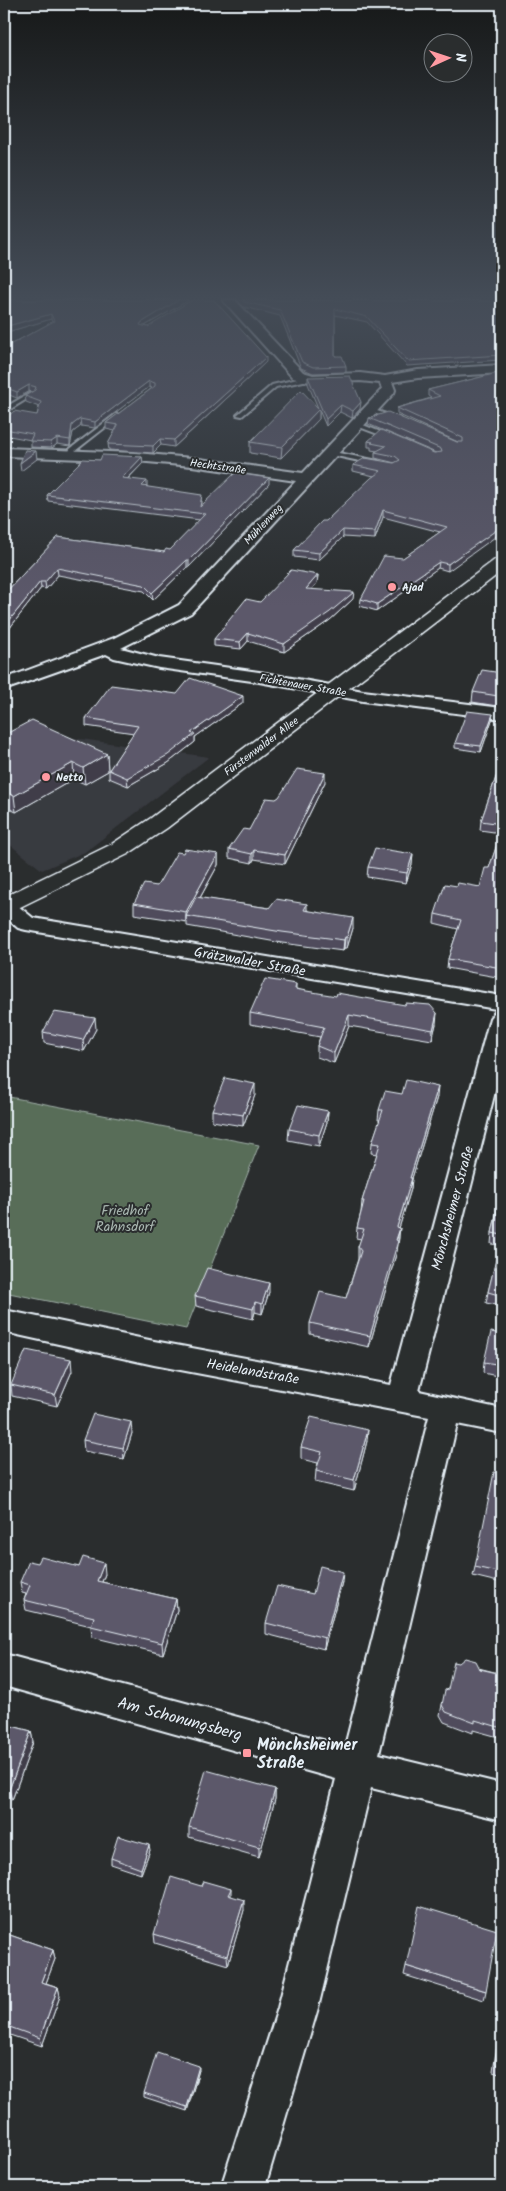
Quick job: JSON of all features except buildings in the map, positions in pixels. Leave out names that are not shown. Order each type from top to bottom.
[{"type":"main road","name":"Fürstenwalder Allee","points":[[4,906],[120,849],[159,823],[502,563]]},
{"type":"street","name":"Mühlenweg","points":[[4,685],[164,623],[185,609],[377,402]]},
{"type":"street","name":"Hechtstraße","points":[[4,452],[70,454],[192,462],[305,478]]},
{"type":"street","name":"Fichtenauer Straße","points":[[107,646],[120,654],[159,663],[259,677],[335,691],[502,714]]},
{"type":"street","name":"Grätzwalder Straße","points":[[4,906],[26,923],[502,1003]]},
{"type":"street","name":"Mönchsheimer Straße","points":[[402,1399],[502,1018]]},
{"type":"street","name":"Heidelandstraße","points":[[4,1321],[154,1353],[402,1399],[502,1421]]},
{"type":"street","points":[[242,2187],[298,2008],[446,1408]]},
{"type":"street","name":"Am Schonungsberg","points":[[4,1670],[358,1767],[502,1802]]},
{"type":"lane","points":[[4,411],[18,402]]},
{"type":"lane","points":[[240,415],[255,402]]},
{"type":"lane","points":[[70,454],[72,450],[127,408]]},
{"type":"lane","points":[[370,410],[407,423]]},
{"type":"lane","points":[[356,424],[371,428],[403,443]]},
{"type":"lane","points":[[329,453],[385,464]]},
{"type":"shaded area","points":[[31,732],[209,757],[85,852],[42,870],[4,840],[4,745]]},
{"type":"green space","name":"Friedhof Rahnsdorf","points":[[4,1096],[259,1145],[186,1329],[4,1292]]},
{"type":"place","name":"Ajad","points":[[392,587]]},
{"type":"place","name":"Netto","points":[[46,777]]},
{"type":"place","name":"Mönchsheimer Straße","points":[[247,1753]]}]
